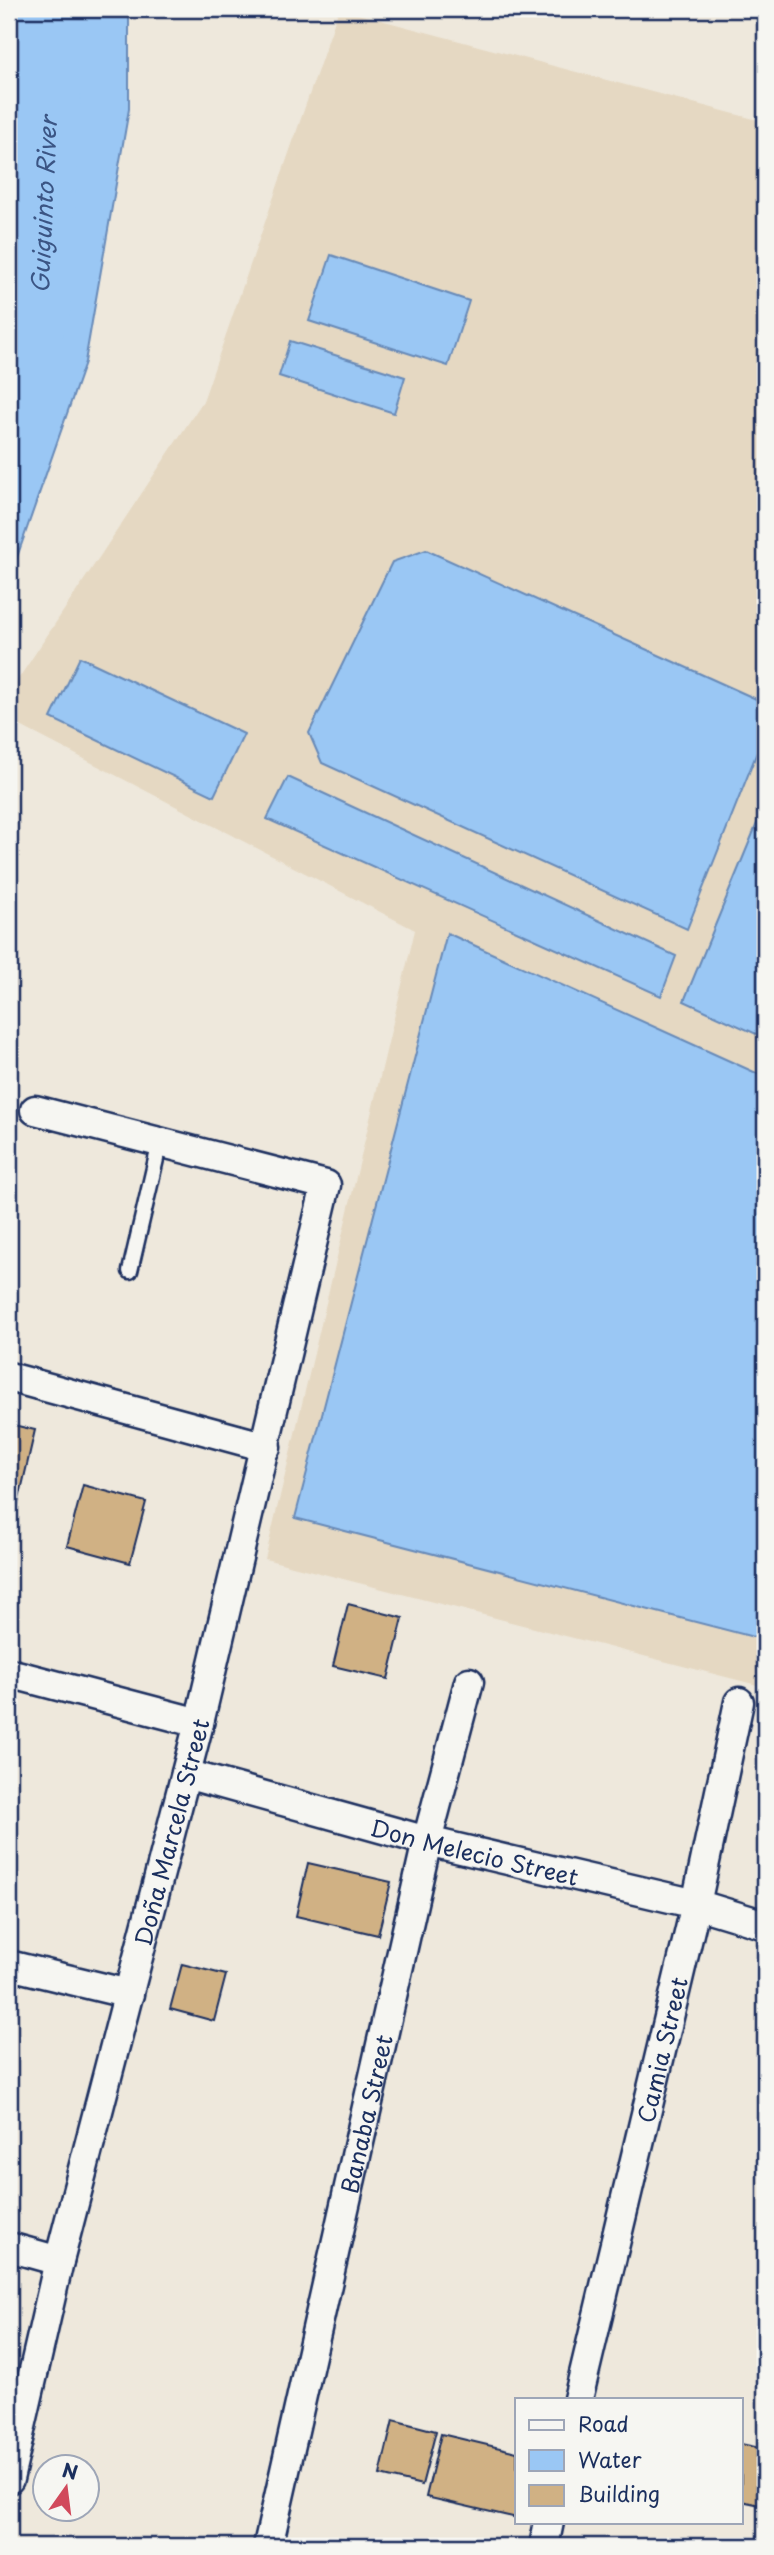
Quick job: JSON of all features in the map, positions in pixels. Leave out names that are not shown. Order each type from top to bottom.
[{"type":"street","points":[[35,1110],[160,1142]]},
{"type":"street","name":"Doña Marcela Street","points":[[9,2479],[59,2261],[199,1723],[326,1185],[160,1142]]},
{"type":"street","points":[[9,1377],[266,1447]]},
{"type":"street","points":[[9,1674],[199,1723]]},
{"type":"street","name":"Banaba Street","points":[[268,2546],[427,1840],[469,1682]]},
{"type":"street","name":"Camia Street","points":[[578,2398],[696,1904],[739,1702]]},
{"type":"street","name":"Don Melecio Street","points":[[186,1774],[427,1840],[696,1904],[765,1924]]},
{"type":"street","points":[[9,1965],[129,1994]]},
{"type":"street","points":[[9,2247],[59,2261]]},
{"type":"street","points":[[544,2546],[550,2524]]},
{"type":"lane","points":[[130,1271],[160,1142]]},
{"type":"shaded area","points":[[339,9],[765,122],[765,1687],[265,1559],[415,930],[9,720],[9,693],[203,401]]},
{"type":"water","points":[[63,9],[129,9],[129,109],[85,362],[9,580],[9,320],[25,289]]},
{"type":"water","points":[[331,255],[469,301],[448,366],[309,321]]},
{"type":"water","points":[[290,341],[405,377],[394,413],[279,376]]},
{"type":"water","points":[[426,550],[765,703],[765,732],[687,929],[322,763],[309,733],[392,562]]},
{"type":"water","points":[[80,657],[244,734],[214,796],[51,718]]},
{"type":"water","points":[[288,777],[676,956],[661,996],[267,819]]},
{"type":"water","points":[[765,804],[765,1038],[684,1001]]},
{"type":"water","points":[[447,933],[765,1077],[765,1640],[295,1518]]},
{"type":"building","points":[[9,1424],[35,1430],[9,1543]]},
{"type":"building","points":[[83,1485],[146,1502],[130,1563],[67,1546]]},
{"type":"building","points":[[348,1604],[403,1618],[388,1679],[333,1666]]},
{"type":"building","points":[[308,1863],[391,1882],[378,1935],[296,1916]]},
{"type":"building","points":[[182,1964],[226,1975],[214,2021],[170,2009]]},
{"type":"building","points":[[9,2008],[16,2009],[9,2043]]},
{"type":"building","points":[[393,2420],[436,2431],[422,2485],[380,2475]]},
{"type":"building","points":[[441,2434],[515,2452],[515,2518],[426,2497]]},
{"type":"building","points":[[742,2444],[765,2449],[765,2506],[742,2501]]},
{"type":"waterway","name":"Guiguinto River","points":[[9,396],[38,308],[52,9]]}]
